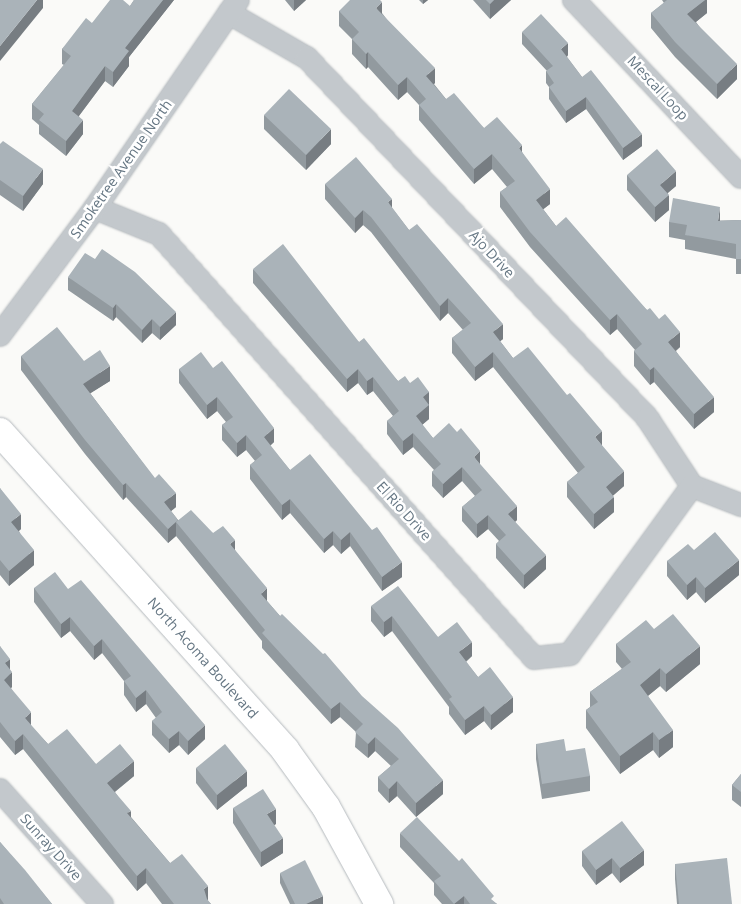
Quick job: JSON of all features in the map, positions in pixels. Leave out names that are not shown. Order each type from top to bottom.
[{"type":"main road","name":"North Acoma Boulevard","points":[[0,432],[286,750],[326,807],[379,904]]},
{"type":"street","name":"Mescal Loop","points":[[574,0],[741,177]]},
{"type":"street","name":"Smoketree Avenue North","points":[[0,336],[95,208],[233,7]]},
{"type":"street","name":"Ajo Drive","points":[[233,7],[306,58],[648,419],[692,486]]},
{"type":"street","name":"El Rio Drive","points":[[95,208],[159,234],[534,658],[570,654],[692,486]]},
{"type":"street","points":[[692,486],[741,505]]},
{"type":"street","name":"Sunray Drive","points":[[0,790],[102,904]]},
{"type":"building","points":[[0,0],[37,0],[0,46]]},
{"type":"building","points":[[110,0],[123,0],[130,6],[134,0],[163,0],[125,48],[129,51],[113,72],[105,66],[72,111],[83,120],[66,141],[39,120],[44,114],[32,104],[71,56],[62,49],[86,18],[92,23]]},
{"type":"building","points":[[350,0],[380,0],[382,2],[376,8],[435,68],[426,76],[446,99],[454,93],[484,128],[497,117],[522,145],[519,148],[550,189],[536,200],[556,226],[566,217],[647,310],[650,308],[659,319],[665,314],[680,332],[668,342],[714,397],[694,414],[654,367],[650,370],[634,351],[642,344],[617,314],[610,320],[530,232],[500,192],[515,181],[492,154],[474,169],[419,105],[426,99],[407,77],[398,85],[368,52],[366,54],[352,39],[359,32],[339,11]]},
{"type":"building","points":[[486,0],[494,0],[490,4]]},
{"type":"building","points":[[667,0],[705,0],[687,14],[737,64],[717,84],[675,42],[651,13]]},
{"type":"building","points":[[541,14],[568,43],[561,49],[582,77],[591,70],[642,134],[623,148],[586,97],[566,111],[549,87],[554,83],[546,71],[553,66],[522,32]]},
{"type":"building","points":[[289,89],[331,129],[306,155],[264,115]]},
{"type":"building","points":[[3,141],[43,169],[23,196],[0,180],[0,144]]},
{"type":"building","points":[[657,149],[676,171],[660,185],[669,195],[655,207],[627,175]]},
{"type":"building","points":[[356,157],[392,199],[388,202],[409,230],[417,224],[503,324],[493,332],[513,358],[528,347],[567,395],[570,393],[602,431],[595,437],[624,471],[606,487],[614,497],[594,514],[567,482],[585,467],[493,352],[475,367],[452,338],[471,323],[448,298],[440,306],[371,217],[363,210],[355,218],[325,184]]},
{"type":"building","points":[[673,198],[720,207],[718,221],[741,220],[741,259],[736,259],[736,244],[685,235],[687,225],[669,222]]},
{"type":"building","points":[[283,244],[359,342],[364,338],[398,381],[405,376],[410,383],[418,377],[429,392],[423,397],[429,405],[416,416],[433,438],[449,423],[457,432],[461,428],[480,451],[474,457],[517,506],[508,514],[546,555],[524,575],[496,544],[506,535],[488,515],[477,524],[462,507],[482,490],[462,467],[443,484],[432,472],[441,464],[413,433],[403,441],[387,421],[399,411],[373,377],[367,381],[358,369],[347,379],[253,269]]},
{"type":"building","points":[[102,249],[135,272],[176,312],[160,327],[152,319],[142,330],[116,304],[113,308],[68,277],[85,253],[95,259]]},
{"type":"building","points":[[57,327],[84,361],[100,350],[110,366],[83,384],[155,478],[159,474],[176,493],[164,502],[178,520],[168,529],[126,483],[123,485],[85,440],[21,356]]},
{"type":"building","points":[[201,352],[213,368],[222,361],[274,428],[264,437],[290,470],[310,454],[372,530],[377,527],[402,562],[382,577],[350,532],[341,540],[333,531],[324,539],[290,499],[282,505],[250,465],[262,455],[246,435],[237,443],[222,425],[233,417],[217,397],[207,405],[179,369]]},
{"type":"building","points":[[0,488],[21,514],[11,522],[34,550],[9,571],[0,560]]},
{"type":"building","points":[[191,510],[213,533],[223,526],[235,540],[230,544],[267,588],[261,594],[280,616],[282,614],[323,654],[325,653],[362,696],[398,728],[443,780],[416,803],[397,781],[389,789],[378,777],[399,759],[375,737],[368,744],[355,732],[363,724],[340,702],[331,709],[262,633],[265,630],[176,522]]},
{"type":"building","points":[[715,532],[739,560],[705,588],[696,577],[687,585],[667,561],[688,544],[694,550]]},
{"type":"building","points":[[55,572],[68,589],[81,580],[205,725],[188,741],[179,731],[169,739],[152,721],[162,712],[146,690],[136,698],[124,681],[131,676],[102,639],[94,646],[70,617],[61,624],[34,588]]},
{"type":"building","points":[[398,586],[438,637],[457,622],[472,642],[459,652],[478,677],[490,667],[513,697],[491,715],[484,706],[465,720],[449,699],[452,697],[392,616],[384,622],[371,606]]},
{"type":"building","points":[[673,614],[700,646],[666,674],[660,668],[640,685],[673,730],[659,740],[653,732],[620,756],[586,710],[598,702],[590,692],[631,662],[616,644],[646,620],[654,629]]},
{"type":"building","points":[[0,646],[10,659],[5,663],[12,672],[4,680],[31,712],[25,718],[48,744],[67,729],[96,764],[120,744],[134,761],[107,783],[131,811],[127,813],[170,863],[182,854],[208,886],[204,889],[207,899],[211,904],[174,904],[146,868],[137,876],[23,734],[15,741],[0,722]]},
{"type":"building","points":[[564,739],[566,751],[585,748],[590,776],[542,784],[536,744]]},
{"type":"building","points":[[225,744],[247,771],[217,795],[196,768]]},
{"type":"building","points":[[741,774],[741,792],[732,785]]},
{"type":"building","points":[[263,789],[276,809],[267,814],[283,838],[261,852],[233,808]]},
{"type":"building","points":[[417,817],[459,861],[462,858],[494,896],[491,899],[497,904],[470,904],[464,896],[454,904],[434,881],[441,876],[400,833]]},
{"type":"building","points":[[622,821],[644,850],[620,868],[612,858],[596,870],[582,851]]},
{"type":"building","points":[[0,842],[52,904],[4,904],[0,898]]},
{"type":"building","points":[[727,858],[732,904],[679,904],[675,864]]},
{"type":"building","points":[[305,860],[323,896],[306,904],[295,904],[280,873]]}]
